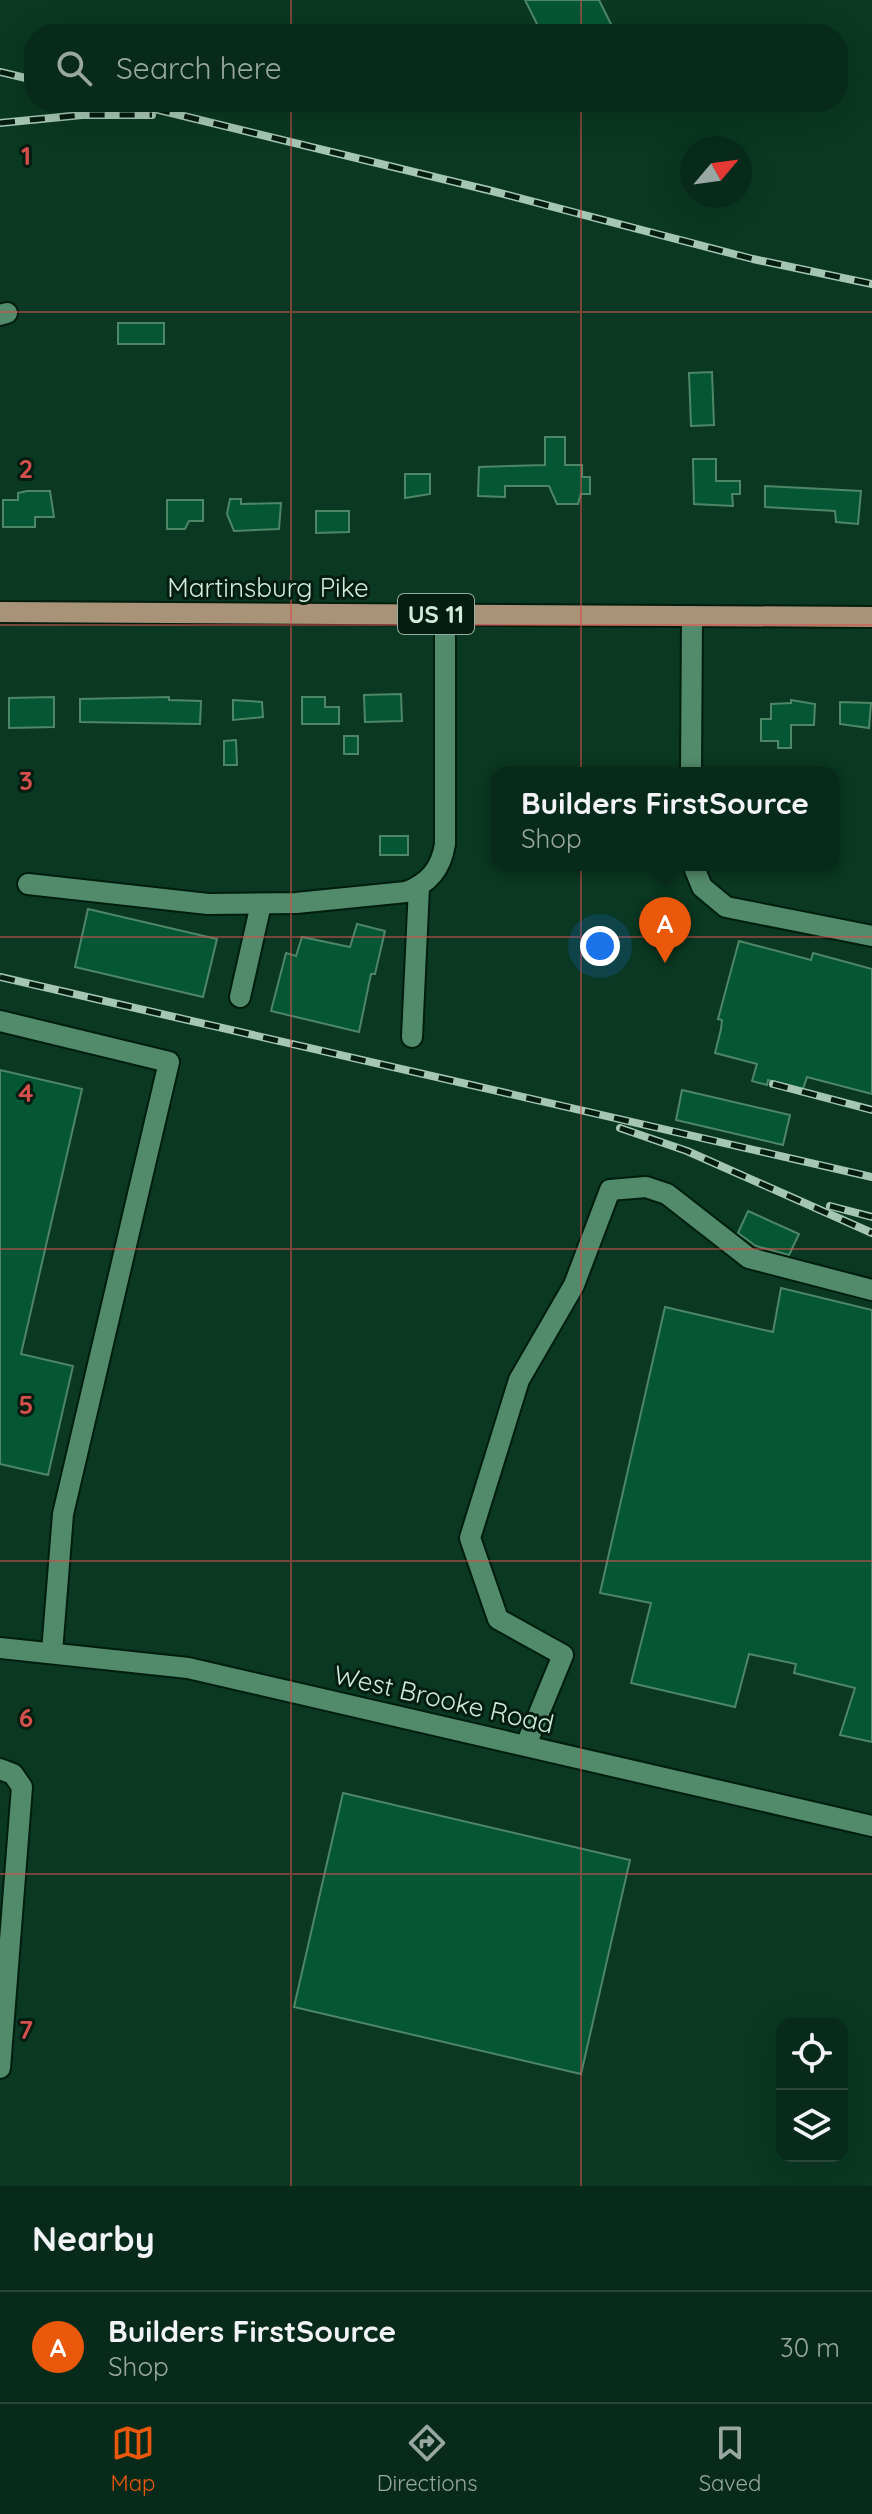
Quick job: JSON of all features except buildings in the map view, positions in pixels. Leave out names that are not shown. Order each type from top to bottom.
[{"type":"main road","name":"Martinsburg Pike","points":[[0,612],[872,617]]},
{"type":"street","points":[[28,884],[208,904],[261,904],[406,892],[419,887],[438,868],[445,844],[445,614]]},
{"type":"street","points":[[691,767],[692,616]]},
{"type":"street","points":[[695,871],[702,887],[726,907],[872,936]]},
{"type":"street","points":[[412,1037],[419,887]]},
{"type":"street","points":[[240,997],[261,904]]},
{"type":"street","points":[[0,1021],[169,1062],[63,1514],[52,1652]]},
{"type":"street","points":[[526,1745],[563,1655],[498,1619],[470,1538],[519,1380],[574,1285],[610,1190],[646,1187],[667,1194],[749,1258],[872,1290]]},
{"type":"street","name":"West Brooke Road","points":[[0,1648],[188,1668],[872,1826]]},
{"type":"street","points":[[0,1769],[13,1774],[22,1787],[0,2068]]},
{"type":"railway","points":[[0,72],[24,78]]},
{"type":"railway","points":[[167,112],[492,191],[753,259],[872,284]]},
{"type":"railway","points":[[0,123],[82,115],[152,115]]},
{"type":"railway","points":[[0,977],[872,1177]]},
{"type":"railway","points":[[773,1084],[872,1110]]},
{"type":"railway","points":[[620,1128],[687,1151],[872,1233]]},
{"type":"railway","points":[[830,1206],[872,1217]]},
{"type":"place","name":"Builders FirstSource","points":[[665,963]]}]
